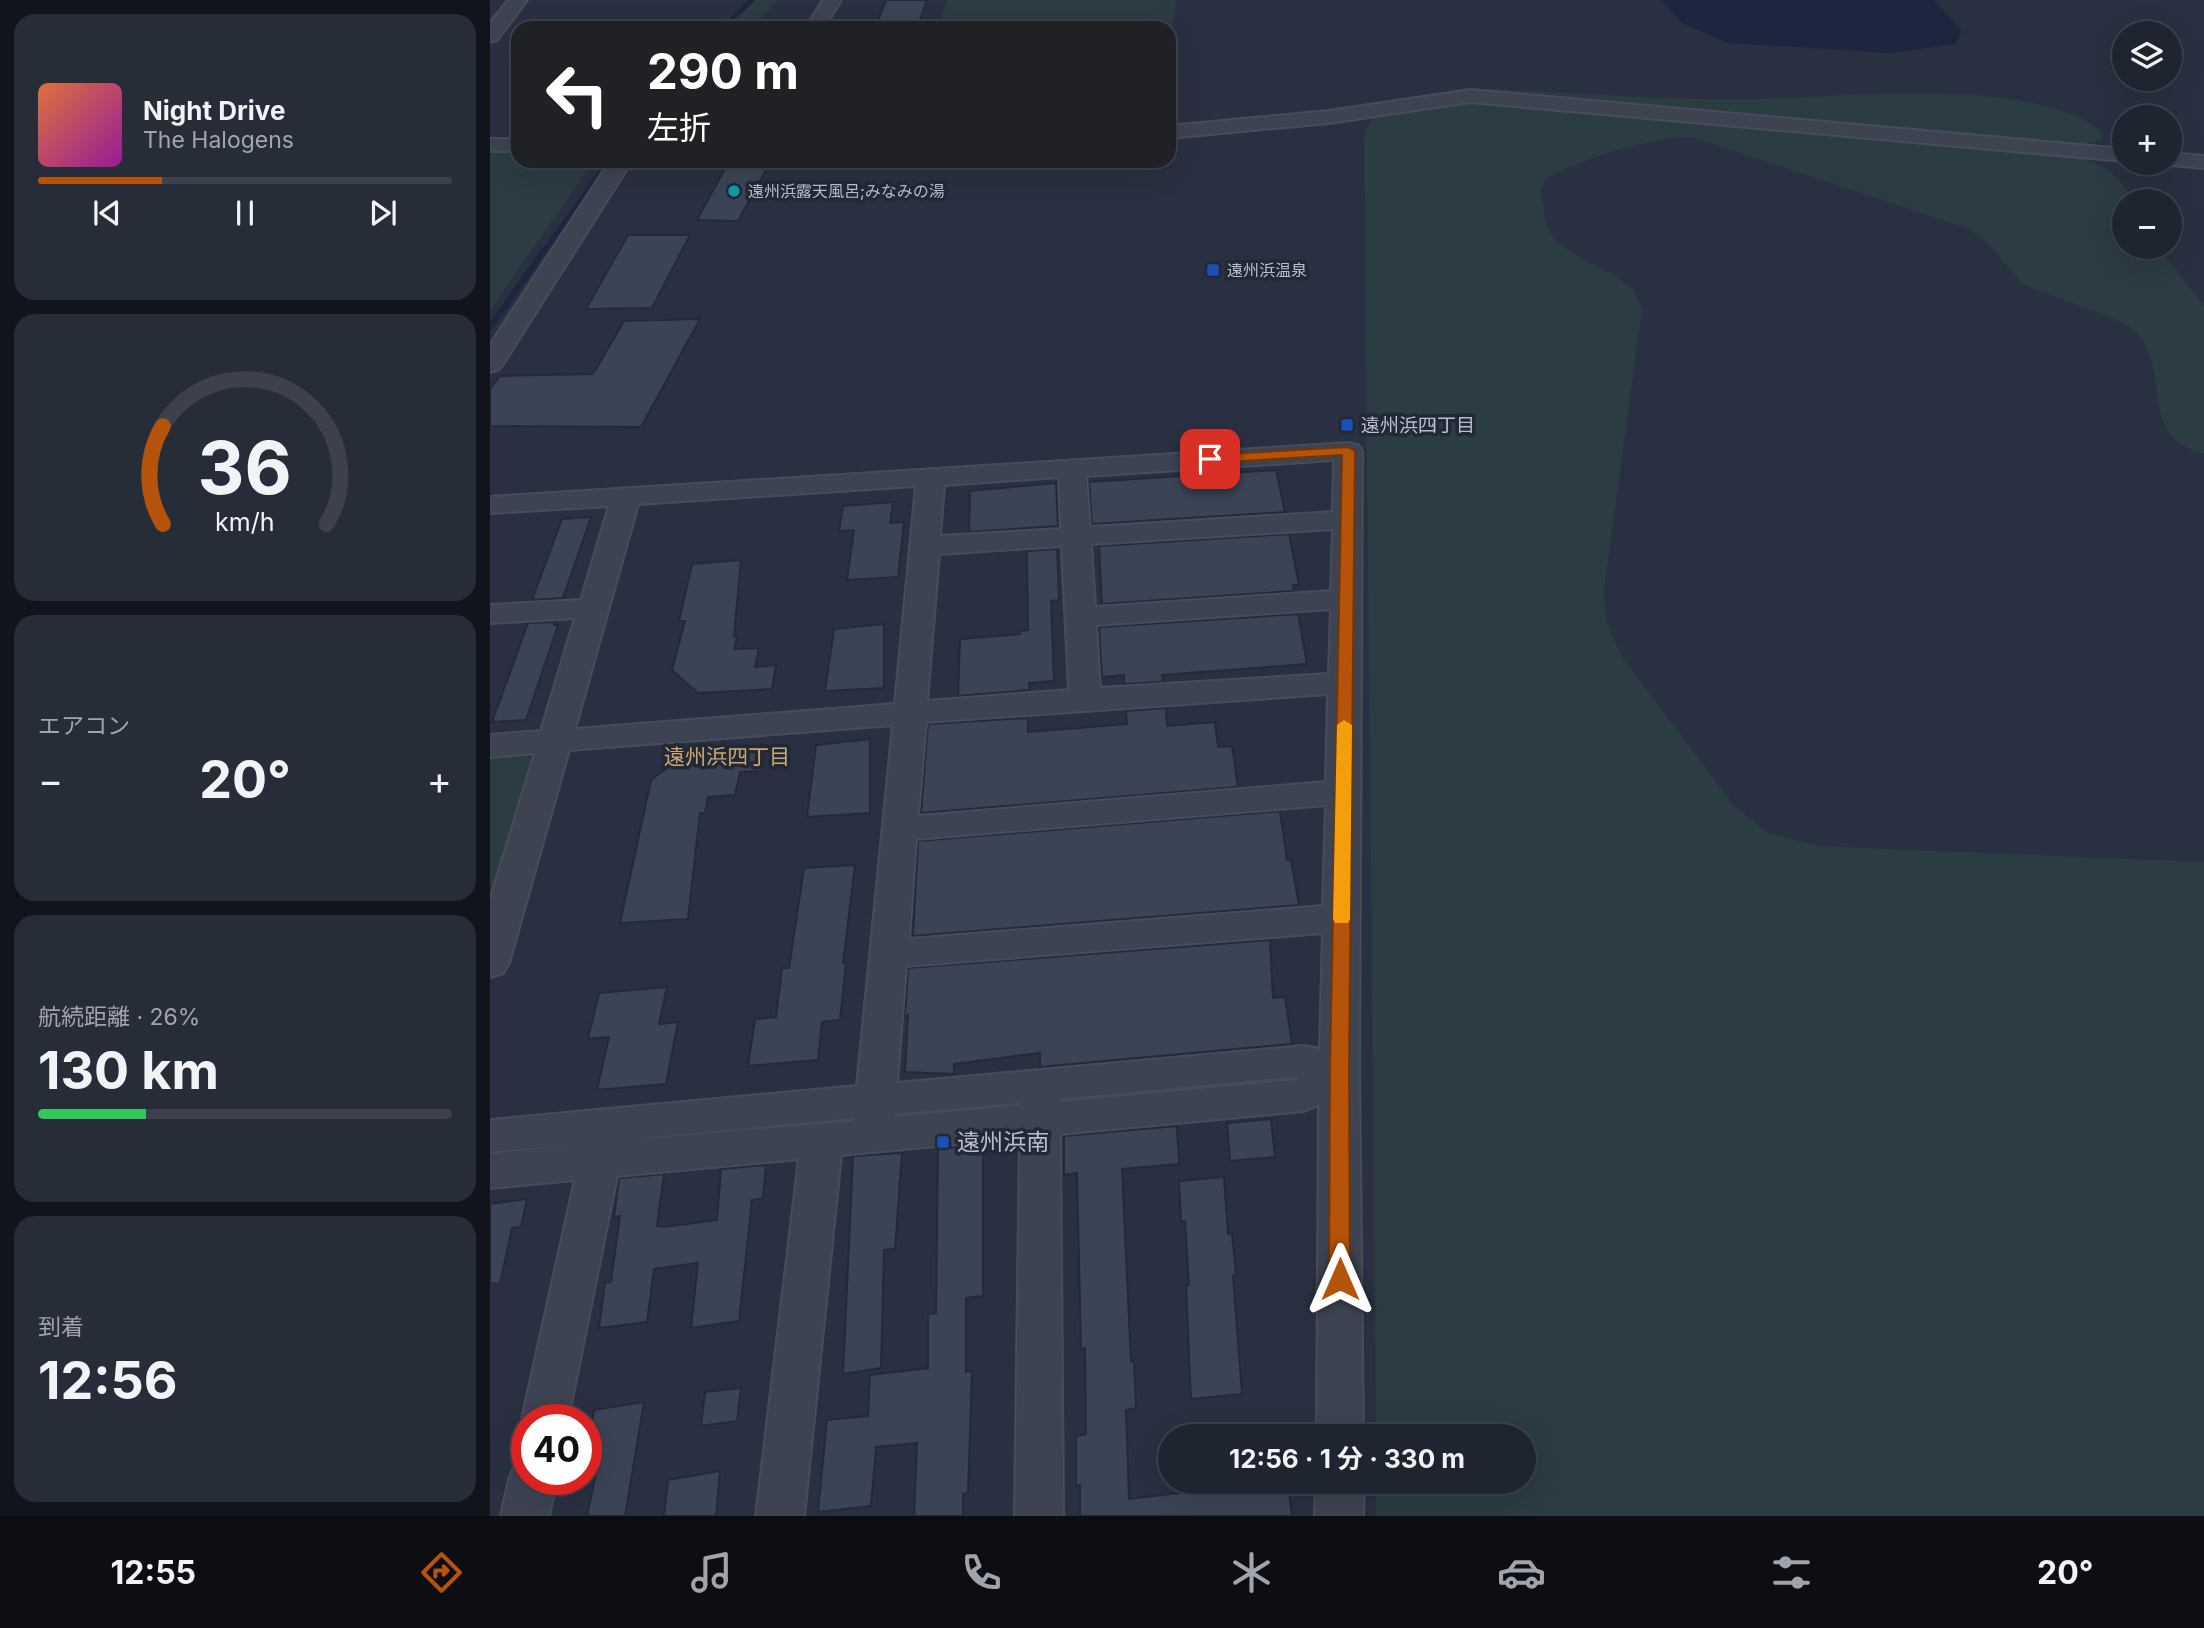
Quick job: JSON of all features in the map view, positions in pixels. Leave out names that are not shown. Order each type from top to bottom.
[{"type":"street","points":[[490,36],[518,0]]},
{"type":"street","points":[[819,21],[832,0]]},
{"type":"street","points":[[1176,131],[1309,119],[1470,96],[2112,154]]},
{"type":"street","points":[[1176,121],[1309,119]]},
{"type":"street","points":[[490,145],[511,145]]},
{"type":"street","points":[[2182,160],[2204,162]]},
{"type":"street","points":[[490,364],[616,168]]},
{"type":"street","points":[[490,505],[1348,451],[1339,1069],[1340,1424]]},
{"type":"street","points":[[1072,467],[1085,699]]},
{"type":"street","points":[[874,1118],[931,476]]},
{"type":"street","points":[[490,963],[626,497]]},
{"type":"street","points":[[925,546],[1347,520]]},
{"type":"street","points":[[1081,617],[1346,599]]},
{"type":"street","points":[[490,614],[592,608]]},
{"type":"street","points":[[490,746],[1085,699],[1345,683]]},
{"type":"street","points":[[900,829],[1343,792]]},
{"type":"street","points":[[889,954],[1341,918]]},
{"type":"street","points":[[490,1171],[604,1143],[1040,1102],[1303,1061],[1339,1069]]},
{"type":"street","points":[[1039,1516],[1040,1102]]},
{"type":"street","points":[[490,1136],[604,1143],[822,1140],[874,1118]]},
{"type":"street","points":[[780,1516],[822,1140]]},
{"type":"street","points":[[548,1404],[604,1143]]},
{"type":"street","points":[[1339,1516],[1340,1494]]},
{"type":"street","points":[[525,1516],[530,1495]]},
{"type":"shaded area","points":[[748,0],[778,0],[757,21],[723,21]]},
{"type":"shaded area","points":[[947,0],[1176,0],[1174,21],[941,21]]},
{"type":"shaded area","points":[[1484,89],[1716,99],[1933,93],[1983,96],[2029,102],[2070,114],[2103,132],[2102,140],[2068,145],[1476,92]]},
{"type":"shaded area","points":[[1470,100],[2057,153],[2083,159],[2110,172],[2126,189],[2112,189],[2112,259],[2168,259],[2204,305],[2204,454],[2184,446],[2170,434],[2163,420],[2148,351],[2138,334],[2118,321],[2024,284],[1982,239],[1964,227],[1693,137],[1637,145],[1598,156],[1546,178],[1541,189],[1546,225],[1556,241],[1579,257],[1611,273],[1634,290],[1642,310],[1604,590],[1607,624],[1623,658],[1733,804],[1768,833],[1819,846],[2204,862],[2204,1516],[1376,1516],[1376,1494],[1536,1494],[1536,1424],[1376,1424],[1364,135],[1369,123],[1382,115]]},
{"type":"shaded area","points":[[511,152],[511,168],[589,168],[490,310],[490,153]]},
{"type":"shaded area","points":[[521,753],[539,762],[490,915],[490,755]]},
{"type":"water","points":[[1661,0],[1934,0],[1962,31],[1955,44],[1890,53],[1728,43],[1682,23]]},
{"type":"building","points":[[886,0],[927,0],[919,21],[878,21]]},
{"type":"building","name":"遠州浜露天風呂;みなみの湯","points":[[725,168],[767,168],[738,221],[697,220]]},
{"type":"building","points":[[628,235],[690,235],[652,308],[586,309]]},
{"type":"building","points":[[700,319],[641,427],[490,426],[490,389],[500,376],[593,374],[624,321]]},
{"type":"building","points":[[1276,470],[1285,512],[1092,524],[1089,482]]},
{"type":"building","points":[[1056,483],[1058,526],[969,532],[970,491]]},
{"type":"building","points":[[893,502],[890,523],[904,522],[898,577],[847,580],[854,530],[839,531],[843,506]]},
{"type":"building","points":[[591,517],[563,598],[532,600],[562,519]]},
{"type":"building","points":[[1289,534],[1299,585],[1293,585],[1294,591],[1102,604],[1099,546]]},
{"type":"building","points":[[1057,549],[1059,600],[1051,601],[1054,681],[1029,683],[1029,690],[958,696],[960,639],[1020,634],[1020,631],[1028,630],[1027,551]]},
{"type":"building","points":[[741,560],[734,649],[759,648],[755,667],[776,665],[772,689],[698,693],[672,670],[685,621],[679,621],[692,564]]},
{"type":"building","points":[[1298,614],[1307,664],[1162,675],[1163,682],[1124,684],[1124,675],[1102,677],[1099,627]]},
{"type":"building","points":[[555,622],[554,625],[558,625],[526,720],[492,722],[528,623]]},
{"type":"building","points":[[884,624],[884,688],[825,691],[834,629]]},
{"type":"building","points":[[1166,708],[1167,726],[1215,722],[1218,747],[1232,746],[1238,787],[921,813],[928,724],[1028,718],[1028,732],[1127,724],[1126,711]]},
{"type":"building","points":[[870,739],[870,813],[807,817],[816,745]]},
{"type":"building","points":[[767,745],[762,771],[740,772],[735,795],[708,797],[705,813],[700,813],[688,919],[620,923],[651,780],[691,750]]},
{"type":"building","points":[[1280,811],[1287,860],[1291,860],[1299,905],[913,936],[918,841]]},
{"type":"building","points":[[855,865],[843,963],[846,963],[840,1020],[822,1022],[818,1060],[748,1066],[755,1019],[776,1017],[782,968],[789,968],[804,868]]},
{"type":"building","points":[[1270,940],[1273,998],[1285,997],[1292,1044],[1040,1067],[1040,1053],[954,1064],[954,1074],[905,1072],[908,968]]},
{"type":"building","points":[[667,987],[659,1024],[678,1022],[666,1084],[597,1090],[609,1037],[588,1039],[599,993]]},
{"type":"building","points":[[1271,1119],[1275,1157],[1230,1161],[1227,1123]]},
{"type":"building","points":[[1177,1126],[1179,1164],[1122,1169],[1131,1362],[1134,1361],[1136,1408],[1126,1410],[1129,1499],[1171,1494],[1289,1494],[1292,1516],[1080,1516],[1080,1485],[1076,1486],[1076,1436],[1086,1434],[1085,1348],[1081,1349],[1077,1173],[1064,1175],[1064,1136]]},
{"type":"building","points":[[983,1145],[983,1296],[966,1298],[966,1372],[972,1371],[968,1493],[963,1494],[963,1516],[914,1516],[917,1443],[876,1447],[871,1506],[818,1512],[827,1420],[868,1416],[870,1375],[928,1368],[928,1314],[936,1313],[938,1149]]},
{"type":"building","points":[[902,1153],[895,1249],[884,1250],[881,1368],[843,1374],[853,1156]]},
{"type":"building","points":[[766,1165],[763,1198],[752,1200],[739,1321],[691,1328],[698,1263],[654,1269],[647,1322],[599,1328],[605,1283],[611,1282],[620,1216],[614,1217],[619,1178],[664,1174],[657,1226],[663,1227],[717,1220],[721,1169]]},
{"type":"building","points":[[1224,1177],[1228,1234],[1232,1233],[1236,1275],[1233,1276],[1242,1394],[1191,1399],[1186,1285],[1189,1285],[1185,1221],[1181,1221],[1179,1181]]},
{"type":"building","points":[[527,1199],[521,1227],[512,1228],[500,1284],[490,1283],[490,1204]]},
{"type":"building","points":[[741,1388],[737,1421],[701,1426],[705,1392]]},
{"type":"building","points":[[644,1402],[625,1516],[587,1516],[591,1495],[602,1495],[602,1409]]},
{"type":"building","points":[[720,1471],[716,1516],[664,1516],[668,1480]]},
{"type":"waterway","points":[[730,21],[752,0]]},
{"type":"waterway","points":[[542,254],[604,168]]},
{"type":"waterway","points":[[490,327],[543,252]]},
{"type":"slow traffic","points":[[1341,919],[1344,725]]},
{"type":"place","name":"遠州浜露天風呂;みなみの湯","points":[[734,191]]},
{"type":"place","name":"遠州浜温泉","points":[[1213,270]]},
{"type":"place","name":"遠州浜四丁目","points":[[1347,425]]},
{"type":"place","name":"遠州浜南","points":[[943,1142]]},
{"type":"district","name":"遠州浜四丁目","points":[[727,756]]},
{"type":"route","points":[[1210,459],[1348,451],[1339,1069],[1340,1279]]}]
